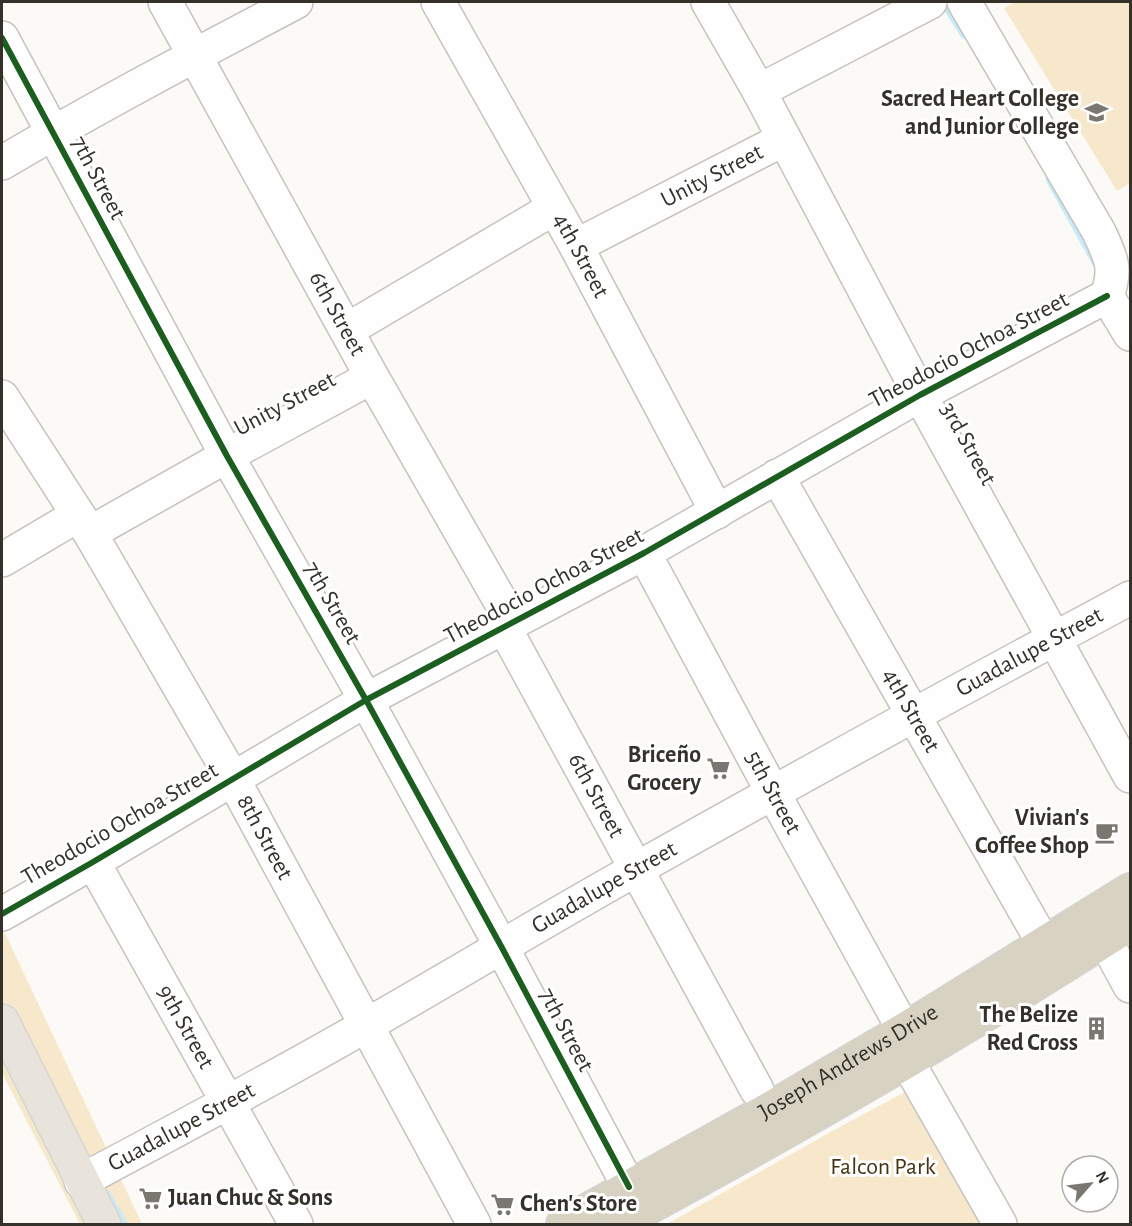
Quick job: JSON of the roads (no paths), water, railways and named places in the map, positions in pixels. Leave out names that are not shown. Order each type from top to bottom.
[{"type":"highway","name":"Joseph Andrews Drive","points":[[618,1224],[751,1152],[905,1046],[1044,944],[1131,890]]},
{"type":"highway","name":"Joseph Andrews Drive","points":[[563,1224],[766,1111],[905,1046],[1118,932]]},
{"type":"main road","points":[[2,1021],[104,1224]]},
{"type":"street","name":"6th Street","points":[[165,2],[509,625],[637,869],[757,1090]]},
{"type":"street","points":[[2,163],[195,55],[296,2]]},
{"type":"street","name":"4th Street","points":[[438,2],[576,246],[717,512]]},
{"type":"street","name":"3rd Street","points":[[708,2],[759,91],[920,394],[1131,776]]},
{"type":"street","points":[[759,91],[930,2]]},
{"type":"street","points":[[964,2],[1099,232],[1112,264],[1113,280],[1107,296],[1131,334]]},
{"type":"street","name":"7th Street","points":[[2,38],[227,456],[366,700],[501,946],[629,1187]]},
{"type":"street","name":"Unity Street","points":[[576,246],[784,139]]},
{"type":"street","points":[[347,330],[554,208]]},
{"type":"street","name":"Theodocio Ochoa Street","points":[[2,914],[366,700],[644,553],[920,394],[1107,296]]},
{"type":"street","name":"Unity Street","points":[[2,560],[227,456],[372,377]]},
{"type":"street","name":"8th Street","points":[[2,397],[84,524],[233,779],[474,1224]]},
{"type":"street","name":"4th Street","points":[[777,476],[1044,944]]},
{"type":"street","name":"5th Street","points":[[644,553],[1000,1224]]},
{"type":"street","name":"Guadalupe Street","points":[[81,1181],[366,1026],[501,946],[773,793],[1131,598]]},
{"type":"street","name":"9th Street","points":[[93,862],[296,1224]]},
{"type":"street","points":[[1118,932],[1131,986]]},
{"type":"waterway","points":[[943,2],[964,35]]},
{"type":"waterway","points":[[1049,179],[1096,264]]},
{"type":"waterway","points":[[107,1194],[124,1224]]},
{"type":"place","name":"Sacred Heart College and Junior College","points":[[1097,113]]},
{"type":"place","name":"Briceño Grocery","points":[[719,769]]},
{"type":"place","name":"Vivian's Coffee Shop","points":[[1107,832]]},
{"type":"place","name":"The Belize Red Cross","points":[[1096,1029]]},
{"type":"place","name":"Juan Chuc & Sons","points":[[150,1198]]},
{"type":"place","name":"Chen's Store","points":[[502,1204]]},
{"type":"park label","name":"Falcon Park","points":[[883,1167]]}]
